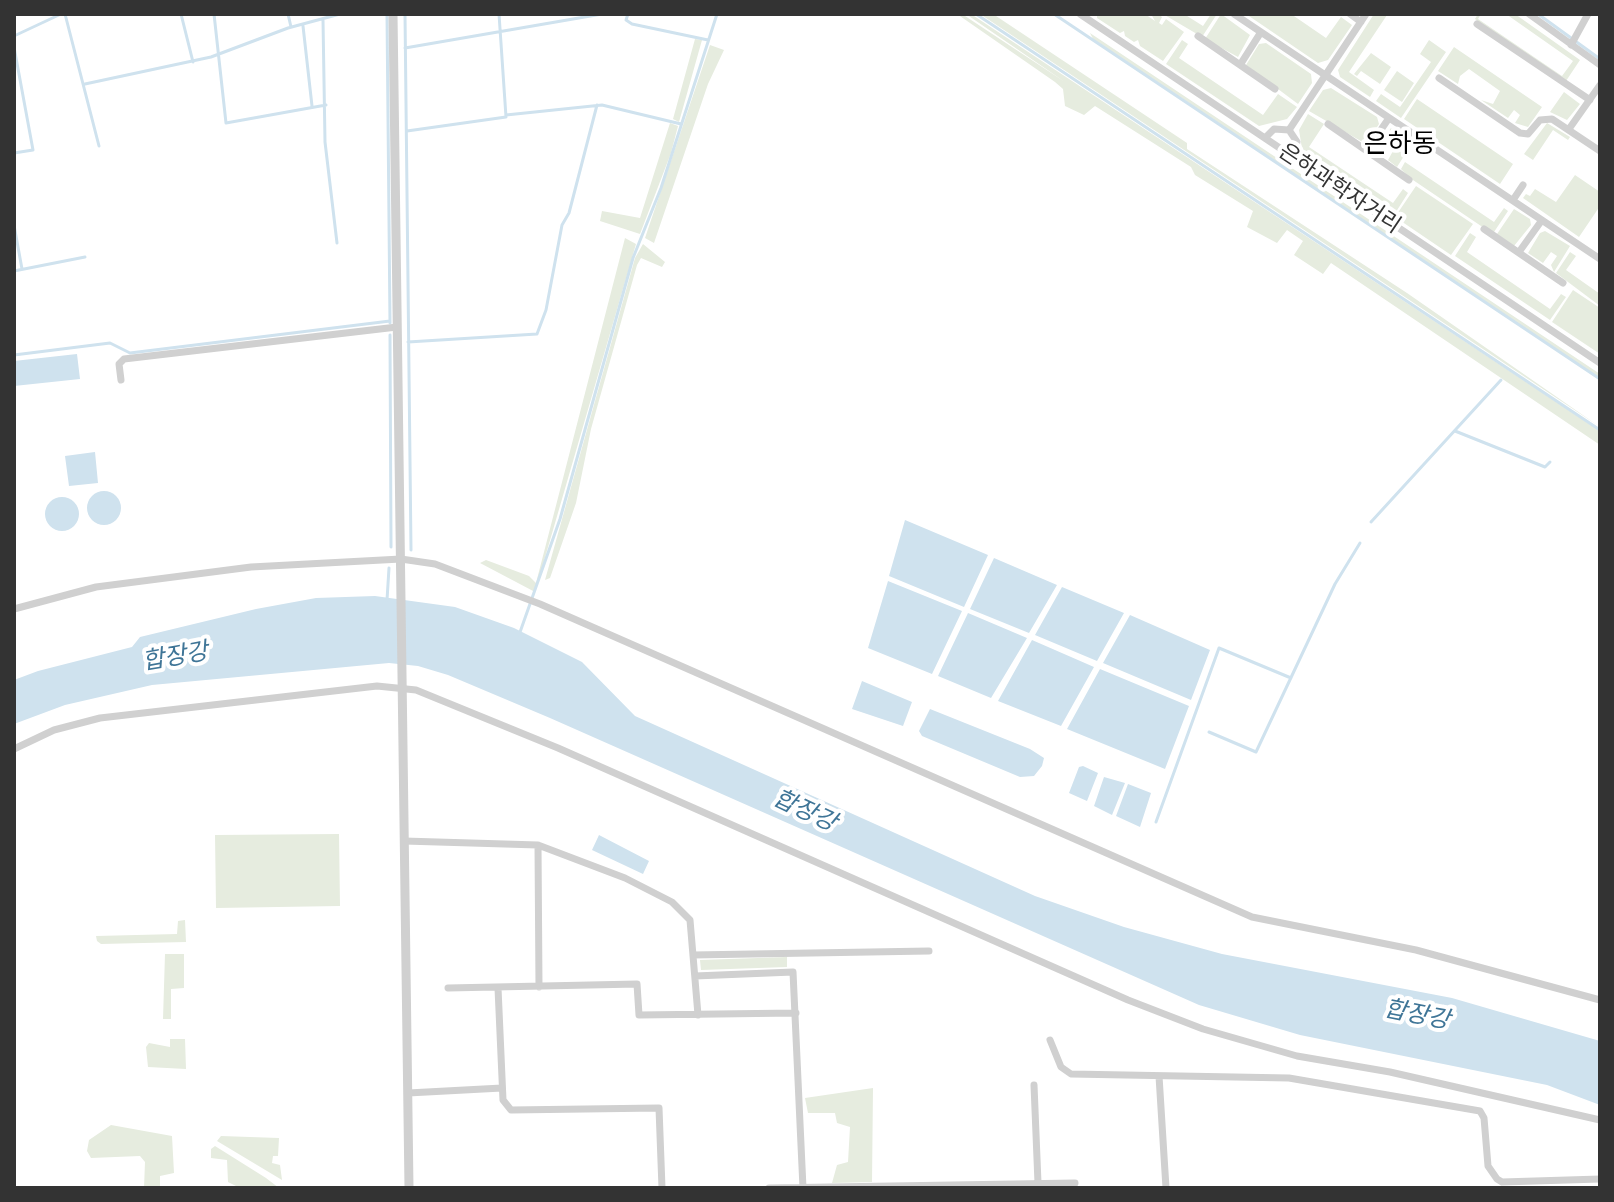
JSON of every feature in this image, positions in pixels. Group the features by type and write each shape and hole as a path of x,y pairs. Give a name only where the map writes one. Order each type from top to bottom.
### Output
{"street":[{"path":"393,14 409,1188"},
{"name":"은하과학자거리","path":"1080,14 1600,363"},
{"path":"1234,14 1600,259"},
{"path":"1289,130 1364,18 1350,14"},
{"path":"1529,14 1600,65"},
{"path":"1571,45 1588,14"},
{"path":"1477,24 1590,100"},
{"path":"1240,65 1261,32"},
{"path":"1198,36 1275,89"},
{"path":"1439,78 1524,135 1543,118 1569,129 1600,151"},
{"path":"1569,129 1600,85"},
{"path":"1367,150 1389,118"},
{"path":"1328,124 1409,180"},
{"path":"1265,138 1274,129 1289,130"},
{"path":"1289,130 1297,142 1292,156"},
{"path":"1513,200 1523,185"},
{"path":"1519,252 1542,220"},
{"path":"1484,229 1563,283"},
{"path":"121,380 119,364 124,359 397,327"},
{"path":"14,609 63,593 251,567 401,559 442,566 529,599 1252,917 1416,950 1600,1000"},
{"path":"14,749 54,730 100,718 403,683 558,748 1128,1000 1203,1029 1297,1056 1390,1072 1600,1120"},
{"path":"404,841 538,845 625,878 672,902 690,920 698,1015"},
{"path":"538,845 539,987"},
{"path":"693,955 929,951"},
{"path":"793,954 802,1187"},
{"path":"695,976 793,972"},
{"path":"448,988 637,984 639,1015 796,1013"},
{"path":"498,988 503,1100 511,1110 659,1108 662,1188"},
{"path":"1050,1040 1061,1067 1071,1074 1289,1078 1459,1106 1483,1113 1488,1166 1502,1182 1600,1179"},
{"path":"1159,1076 1166,1188"},
{"path":"1034,1085 1038,1183"},
{"path":"408,1093 502,1088"},
{"path":"769,1188 1075,1183"}],"shaded area":[{"path":"957,14 962,14 1065,82 966,14 971,14 1600,431 1600,445 1331,263 1323,274 1294,255 1303,241 1287,230 1277,243 1247,227 1253,211 1095,106 1084,115 1065,106 1063,89 1055,82"},
{"path":"980,14 993,14 1187,143 1187,149 1407,293 1600,427"},
{"path":"1097,14 1145,14 1155,21 1151,14 1158,14 1162,17 1159,23 1162,25 1166,19 1184,32 1163,61 1140,46 1138,40 1134,42 1125,36 1124,31 1120,33 1097,18"},
{"path":"1163,14 1184,14 1203,26 1211,14 1217,14 1202,37"},
{"path":"1221,14 1250,35 1238,57 1205,39"},
{"path":"1246,14 1291,14 1326,38 1341,17 1352,25 1328,60 1318,63"},
{"path":"1374,14 1387,15 1349,72 1374,90 1370,97 1340,77 1338,70"},
{"path":"1481,14 1478,19 1562,76 1573,61 1506,14 1515,14 1580,60 1566,81 1475,19"},
{"path":"1090,33 1600,374 1600,378 1093,39"},
{"path":"695,39 702,40 679,122 673,119"},
{"path":"1182,40 1188,44 1179,58 1263,115 1278,94 1297,107 1287,119 1259,126 1166,64"},
{"path":"1429,40 1446,52 1401,118 1376,101 1381,94 1400,107 1431,62 1420,54"},
{"path":"1266,43 1311,74 1312,83 1298,104 1246,65 1259,44"},
{"path":"710,45 724,50 708,84 654,243 645,238"},
{"path":"1454,47 1542,107 1528,127 1515,123 1520,115 1514,110 1508,118 1481,100 1493,104 1500,91 1469,69 1460,76 1458,84 1438,71"},
{"path":"1371,53 1391,67 1380,84 1361,71 1357,76 1354,74"},
{"path":"1397,71 1414,83 1402,102 1384,90"},
{"path":"1331,88 1377,117 1379,124 1366,144 1309,111 1323,90"},
{"path":"1564,92 1580,104 1567,120 1550,112"},
{"path":"1417,99 1513,164 1500,184 1404,119"},
{"path":"1308,114 1324,124 1309,147 1393,203 1403,189 1408,193 1394,215 1303,155 1299,130"},
{"path":"670,123 678,126 671,153 640,234 600,221 602,211 640,218"},
{"path":"1547,123 1570,137 1568,140 1553,130 1533,160 1524,154"},
{"path":"1391,128 1413,142 1397,167 1388,160 1393,151 1387,147 1381,155 1375,151"},
{"path":"1405,162 1494,222 1504,208 1508,211 1494,232 1484,228 1410,178 1401,169"},
{"path":"1575,175 1600,192 1600,206 1579,237 1523,198 1526,194 1530,196 1535,189 1556,202"},
{"path":"1416,186 1473,224 1451,255 1395,217"},
{"path":"1514,209 1530,219 1531,225 1514,246 1497,234"},
{"path":"1545,231 1570,246 1554,272 1551,265 1557,256 1551,252 1543,263 1528,253 1540,233"},
{"path":"1470,233 1476,237 1467,252 1550,309 1561,294 1566,297 1550,320 1455,256"},
{"path":"625,238 636,244 535,592 480,563 486,560 529,576 536,583"},
{"path":"643,244 665,262 662,267 641,258 637,265 591,429 576,503 550,578 545,580 635,258"},
{"path":"1570,252 1576,256 1566,270 1600,294 1600,306 1556,273"},
{"path":"1573,290 1600,308 1600,354 1552,322"},
{"path":"339,834 340,906 216,908 215,835"},
{"path":"185,920 186,942 101,944 97,941 96,936 177,934 178,921"},
{"path":"165,954 184,954 184,988 171,989 171,1019 163,1019"},
{"path":"787,957 787,967 701,970 700,960"},
{"path":"170,1039 185,1039 186,1069 148,1067 146,1047 149,1043 170,1047"},
{"path":"873,1088 872,1182 832,1183 837,1165 848,1162 850,1127 837,1123 835,1113 808,1113 805,1098"},
{"path":"111,1125 172,1136 174,1173 160,1176 160,1188 144,1188 145,1162 140,1156 91,1158 87,1151 89,1140"},
{"path":"221,1136 279,1138 278,1156 273,1156 272,1163 280,1165 282,1180 217,1141"},
{"path":"215,1146 279,1188 240,1188 228,1182 227,1160 211,1158 211,1149"}],"water":[{"path":"77,354 80,379 14,386 14,361"},
{"path":"95,452 98,483 69,486 65,456"},
{"path":"104,491 116,496 121,508 116,520 104,525 92,520 87,508 92,496"},
{"path":"62,497 74,502 79,514 74,526 62,531 50,526 45,514 50,502"},
{"path":"905,520 988,555 964,607 889,576"},
{"path":"994,558 1057,585 1029,633 970,609"},
{"path":"888,581 962,611 932,674 868,648"},
{"path":"1062,587 1124,613 1097,661 1035,635"},
{"name":"합장강","path":"375,596 455,607 514,628 582,662 635,716 1035,896 1124,927 1222,954 1452,998 1600,1041 1600,1105 1547,1085 1300,1035 1199,1005 550,718 448,675 418,666 389,663 152,685 65,705 14,724 14,680 38,671 132,647 140,637 256,609 316,598"},
{"path":"968,613 1027,638 991,698 938,676"},
{"path":"1130,615 1210,650 1191,700 1103,663"},
{"path":"1032,640 1094,667 1061,726 998,701"},
{"path":"1100,669 1189,706 1165,769 1067,729"},
{"path":"862,681 912,702 903,726 852,709"},
{"path":"930,709 1030,749 1044,758 1042,766 1034,776 1020,777 922,736 919,731"},
{"path":"1079,767 1098,773 1087,801 1069,793"},
{"path":"1104,777 1125,783 1112,815 1094,806"},
{"path":"1128,784 1151,793 1140,827 1116,816"},
{"path":"599,835 649,861 643,874 592,850"}],"waterway":[{"path":"14,36 61,14"},
{"path":"65,14 99,146"},
{"path":"181,14 193,62"},
{"path":"214,14 226,123 326,105"},
{"path":"288,14 291,27"},
{"path":"85,84 211,57 288,28 340,14"},
{"path":"387,14 390,323"},
{"path":"405,14 411,550"},
{"path":"407,131 506,117 499,14"},
{"path":"405,48 602,14"},
{"path":"628,14 626,20 632,24 708,40"},
{"path":"519,635 560,519 633,258 661,188 717,14"},
{"path":"976,14 1600,430"},
{"path":"1054,14 1600,379"},
{"path":"1538,14 1600,59"},
{"path":"323,20 325,142 337,243"},
{"path":"303,26 312,106"},
{"path":"14,47 33,150 14,153"},
{"path":"408,342 537,334 546,310 562,225 569,213 597,105"},
{"path":"506,115 602,105 681,124"},
{"path":"14,225 22,269"},
{"path":"14,271 85,257"},
{"path":"14,355 110,343 130,353 390,321"},
{"path":"390,335 391,547"},
{"path":"1371,522 1501,380"},
{"path":"1455,431 1545,467 1550,462"},
{"path":"1209,732 1256,752 1335,584 1360,543"},
{"path":"387,600 389,568"},
{"path":"1156,822 1219,648 1291,678"}],"district":[{"name":"은하동","path":"1400,143"}]}
